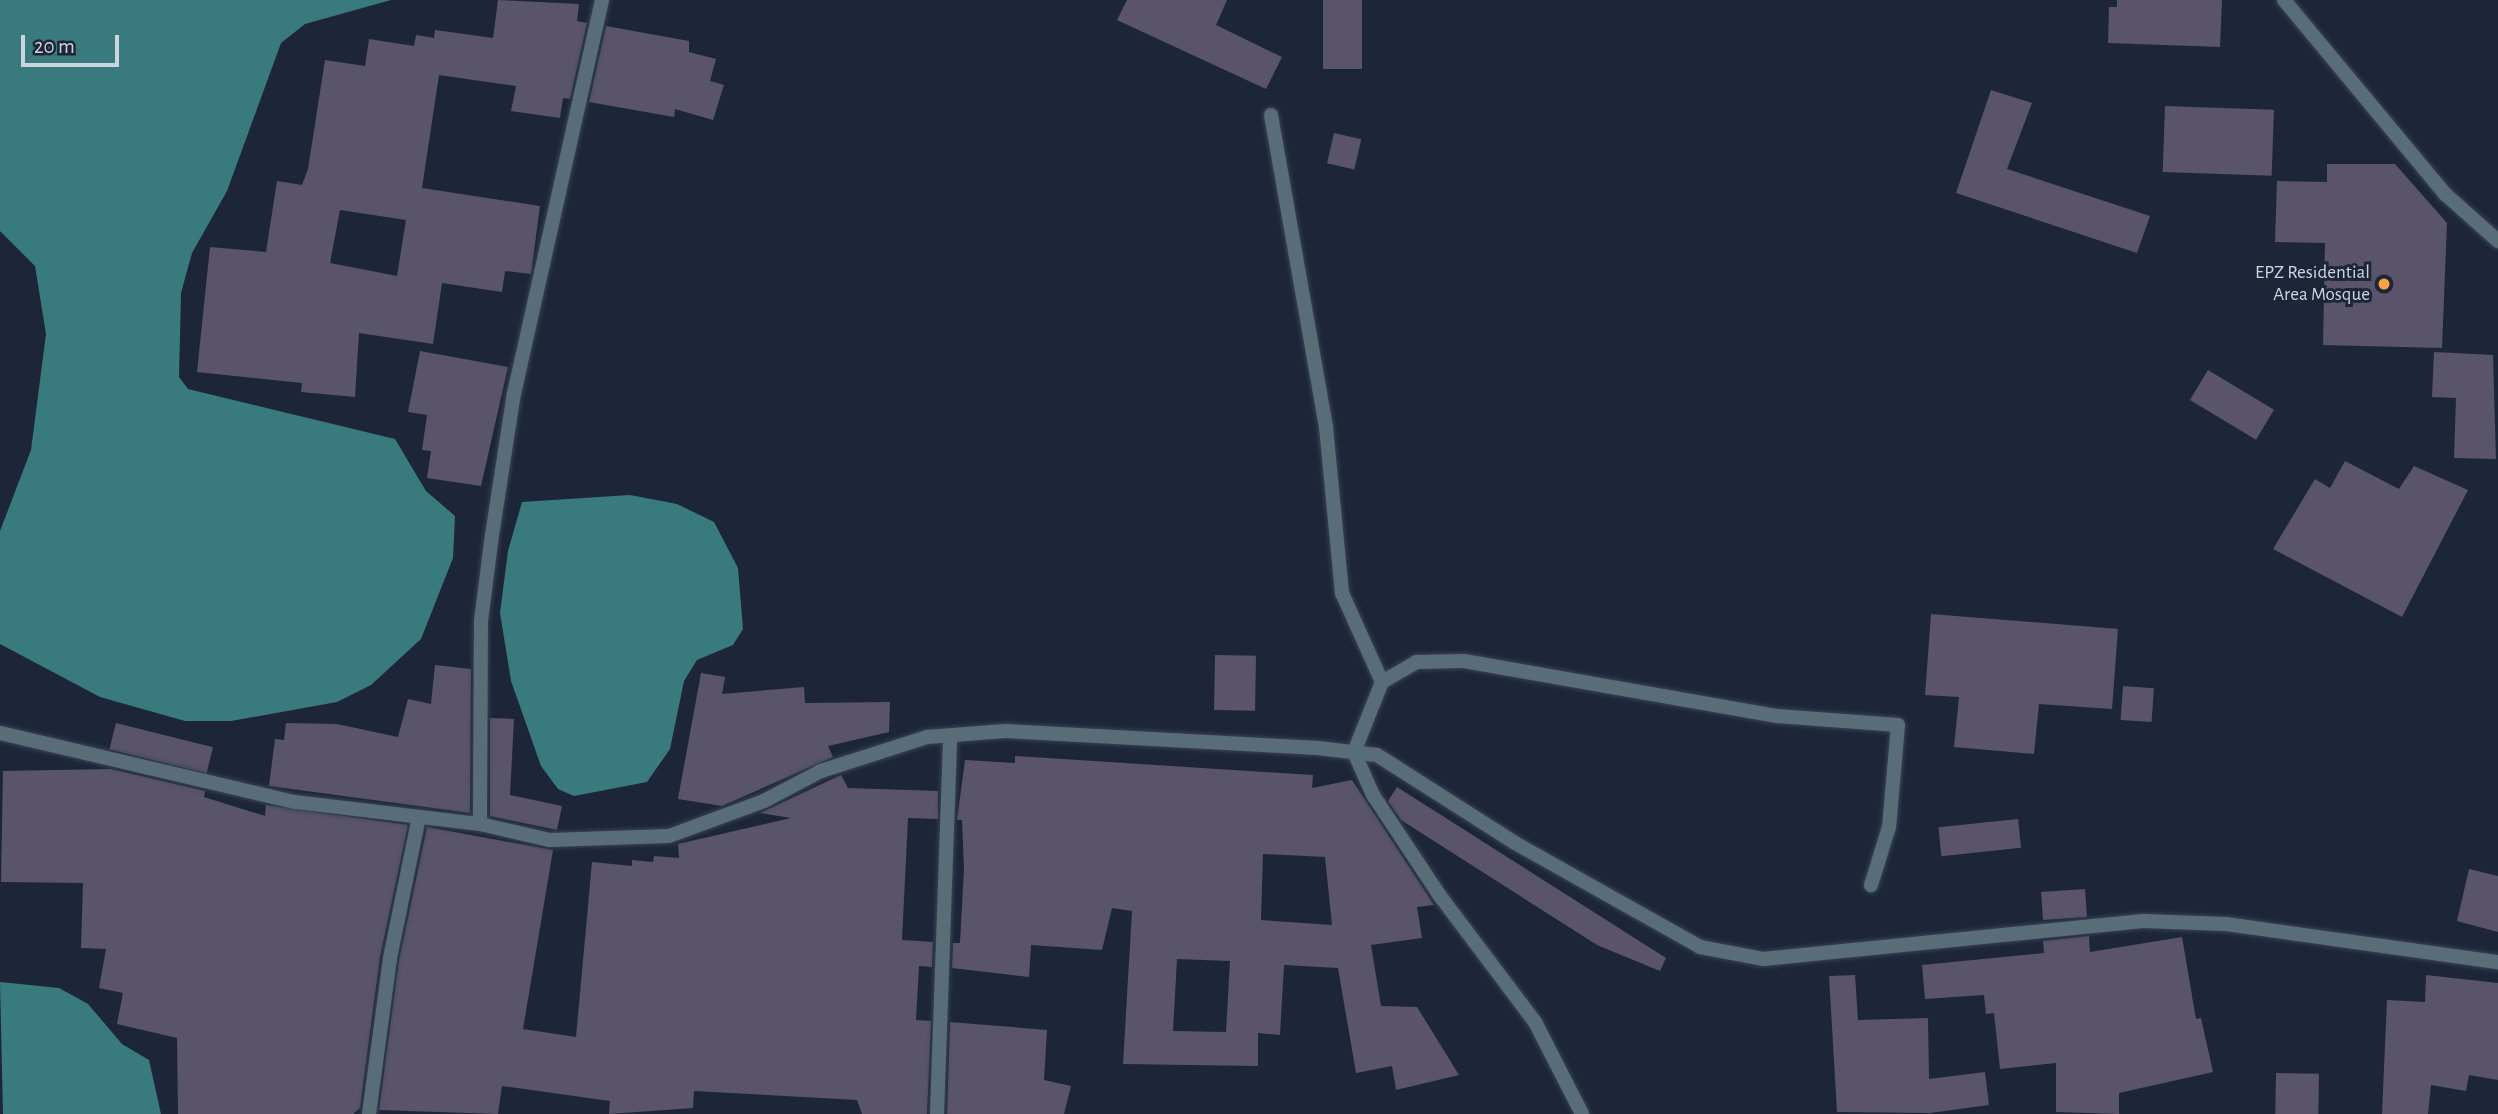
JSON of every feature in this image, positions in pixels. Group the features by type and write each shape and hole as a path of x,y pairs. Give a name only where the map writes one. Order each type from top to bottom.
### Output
{"street":[{"path":"480,824 481,621 492,535 514,393 602,0"},
{"path":"2284,0 2445,194 2498,241"},
{"path":"1271,115 1326,427 1342,593 1382,682"},
{"path":"1582,1114 1535,1023 1440,895 1373,795 1354,752 1382,682 1416,662 1464,661 1777,716 1898,725 1889,827 1871,885"},
{"path":"0,733 295,802 480,824 550,840 669,836 886,748 950,736 1005,731 1354,752 1377,755 1423,780 1515,844 1700,947 1763,959 2143,921 2226,924 2498,962"},
{"path":"937,1114 950,736"},
{"path":"369,1114 390,958 419,817"}],"shaded area":[{"path":"0,0 391,0 305,24 281,43 227,191 192,253 181,293 179,377 188,389 395,439 426,491 455,516 453,558 421,639 371,685 337,702 231,721 185,721 100,697 0,644 0,531 31,450 46,334 35,266 0,231"},
{"path":"630,495 677,504 714,522 738,568 743,629 733,645 697,660 684,681 670,749 647,782 574,796 558,789 541,766 511,681 500,613 508,551 522,502"},
{"path":"0,982 59,988 88,1004 122,1044 149,1060 161,1114 3,1114"}],"building":[{"path":"498,0 579,4 577,21 587,23 570,99 563,98 560,118 511,111 516,86 439,75 422,188 540,206 531,274 505,271 502,292 442,283 433,344 359,333 355,397 301,392 302,383 197,372 210,247 266,252 277,181 302,185 308,169 325,60 365,66 369,39 414,46 416,35 434,38 435,30 493,38","holes":["340,210 406,220 397,276 330,263"]},
{"path":"1127,0 1227,0 1216,25 1282,57 1266,89 1117,20"},
{"path":"1323,0 1362,0 1362,69 1323,69"},
{"path":"2117,0 2222,0 2220,47 2108,43 2109,7 2117,7"},
{"path":"606,26 689,41 689,52 716,59 710,81 724,85 713,120 675,109 674,117 589,102"},
{"path":"1991,90 2032,103 2007,169 2150,216 2137,253 1956,193"},
{"path":"2165,106 2274,110 2272,176 2163,172"},
{"path":"1334,133 1361,139 1354,170 1327,163"},
{"name":"EPZ Residential Area Mosque","path":"2327,164 2395,164 2447,223 2442,348 2323,345 2325,243 2275,242 2277,181 2327,182"},
{"path":"420,351 508,367 481,486 427,478 431,451 422,450 427,415 408,412"},
{"path":"2434,352 2493,355 2496,459 2454,458 2456,398 2432,397"},
{"path":"2208,370 2274,410 2256,440 2190,400"},
{"path":"2345,461 2399,489 2414,466 2468,490 2402,617 2273,549 2315,479 2330,488"},
{"path":"1931,614 2118,629 2112,709 2039,704 2034,754 1954,747 1959,697 1925,695"},
{"path":"1215,655 1256,656 1255,711 1214,710"},
{"path":"435,665 471,669 470,813 269,786 275,739 284,740 286,723 337,724 398,737 408,699 431,704"},
{"path":"701,673 725,677 722,694 804,687 805,703 890,702 889,732 828,746 833,757 722,806 678,799"},
{"path":"2123,686 2154,688 2152,722 2121,720"},
{"path":"490,718 514,719 510,795 562,806 557,830 490,816"},
{"path":"116,723 213,747 206,773 109,749"},
{"path":"1015,756 1313,775 1312,788 1352,780 1434,905 1417,907 1422,938 1371,945 1381,1006 1417,1007 1459,1075 1396,1090 1392,1066 1356,1073 1338,968 1284,965 1280,1035 1258,1033 1258,1066 1123,1064 1132,911 1112,908 1102,950 1031,945 1029,977 952,968 953,943 960,943 964,869 962,820 957,820 965,760 1015,763","holes":["1263,854 1325,857 1332,925 1261,920","1177,959 1230,961 1226,1032 1173,1031"]},
{"path":"111,769 205,791 204,797 265,816 266,805 408,825 380,957 360,1108 353,1114 178,1114 177,1038 117,1024 123,993 99,988 106,949 81,948 83,883 1,882 3,771"},
{"path":"841,775 848,788 938,791 938,819 908,818 902,940 933,942 932,967 919,966 916,1020 931,1021 927,1114 862,1114 857,1100 694,1091 693,1108 609,1114 610,1101 502,1086 498,1114 379,1110 399,960 427,827 553,850 523,1029 576,1037 592,862 632,866 632,860 653,862 654,856 679,858 678,844 791,818 760,813"},
{"path":"1397,787 1666,958 1660,971 1597,945 1401,820 1388,801"},
{"path":"2018,819 2021,848 1941,856 1938,827"},
{"path":"2469,869 2498,876 2498,932 2457,921"},
{"path":"2085,889 2087,917 2043,920 2041,892"},
{"path":"2089,936 2090,952 2182,937 2196,1019 2201,1018 2213,1072 2119,1093 2119,1114 2056,1112 2056,1063 2000,1069 1994,1013 1986,1014 1984,995 1925,999 1922,965 2044,953 2043,941"},
{"path":"1855,975 1858,1020 1928,1018 1929,1079 1985,1072 1989,1105 1930,1113 1837,1112 1829,976"},
{"path":"2426,975 2498,983 2498,1080 2469,1075 2466,1091 2431,1085 2428,1114 2382,1114 2387,1000 2425,1002"},
{"path":"950,1022 1047,1030 1044,1080 1071,1086 1064,1114 947,1114"},
{"path":"2276,1073 2319,1074 2318,1114 2275,1114"}],"place":[{"name":"EPZ Residential Area Mosque","path":"2384,284"}]}
